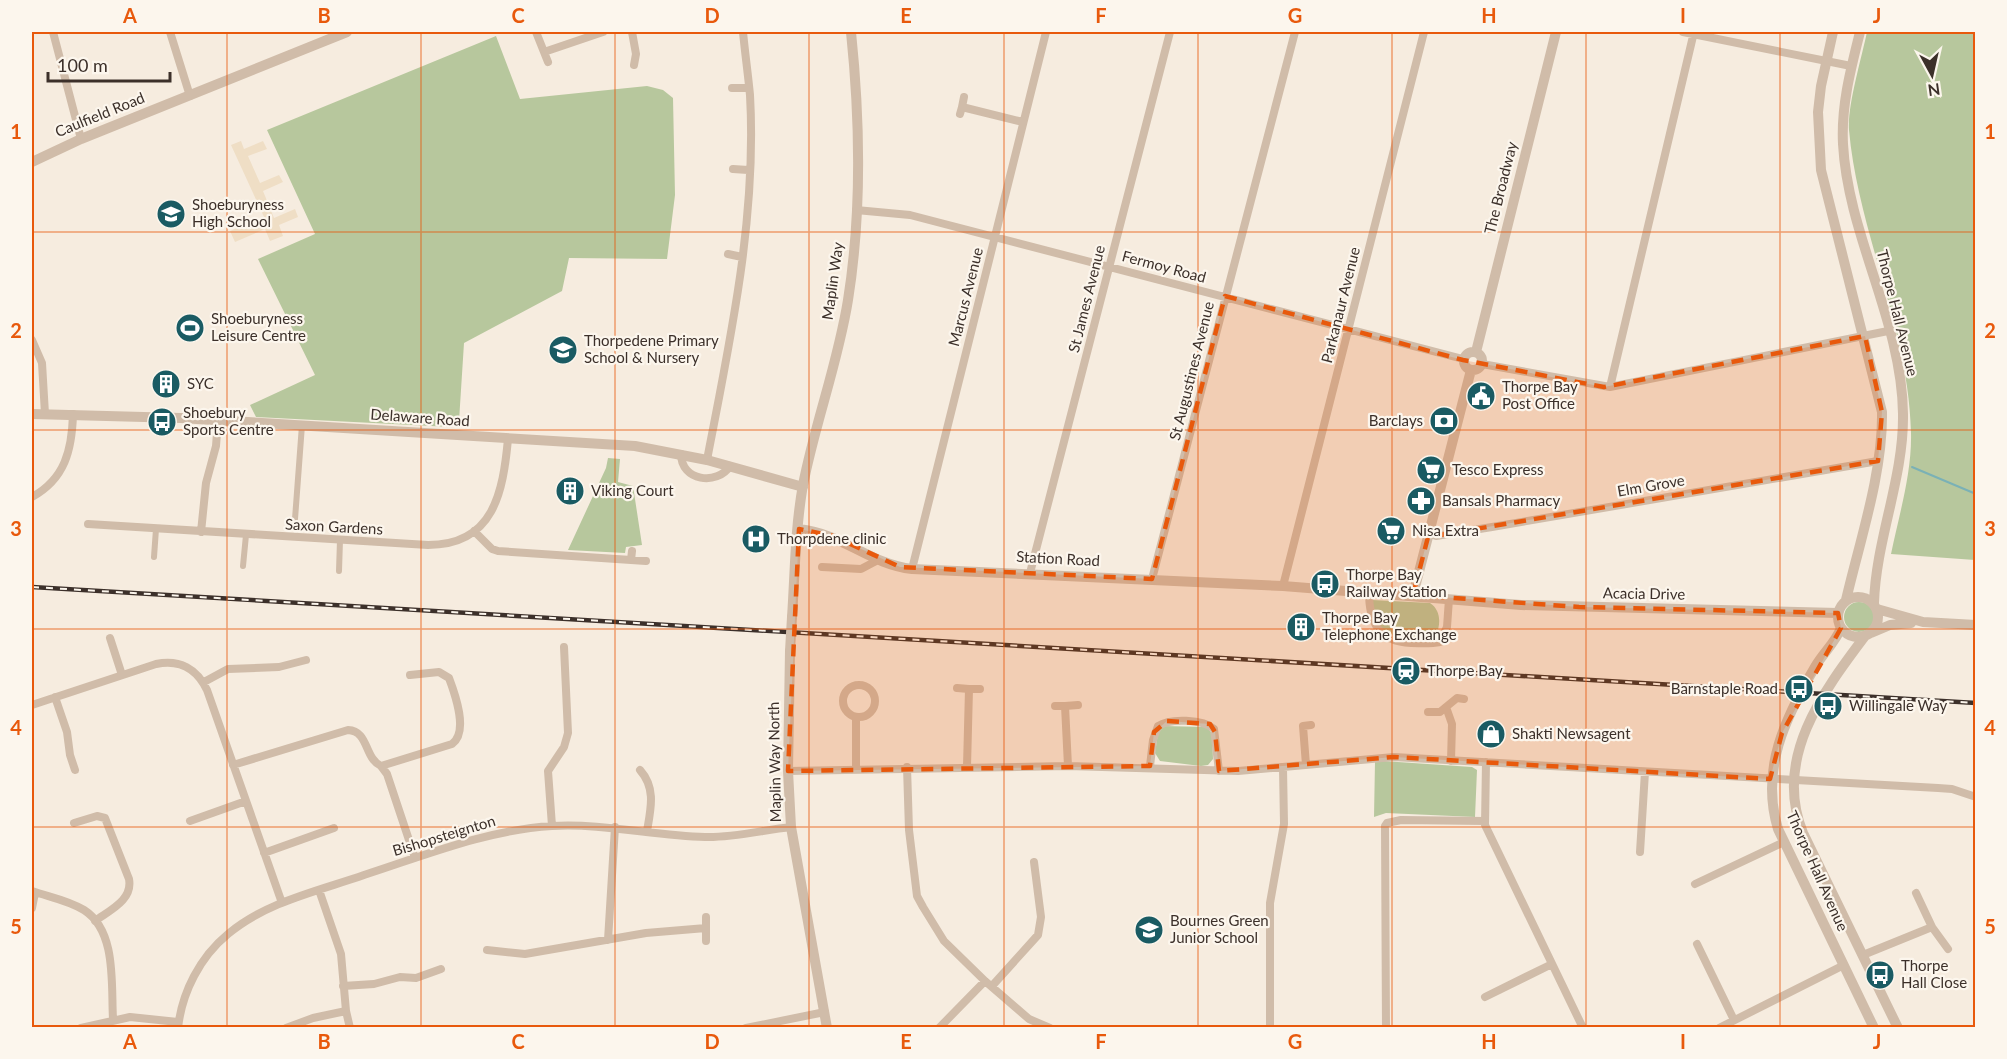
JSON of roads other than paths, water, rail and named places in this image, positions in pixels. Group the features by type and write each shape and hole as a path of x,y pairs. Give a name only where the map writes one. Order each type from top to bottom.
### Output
{"street":[{"path":"54,32 81,139"},
{"path":"170,32 190,96"},
{"name":"Caulfield Road","path":"32,162 81,139 347,32"},
{"path":"536,32 548,62"},
{"path":"544,52 603,32"},
{"path":"632,32 638,54 634,65"},
{"path":"707,460 742,257 748,170 749,88 742,32"},
{"name":"Maplin Way","path":"799,529 802,487 829,390 848,300 856,210 856,103 851,32"},
{"name":"Marcus Avenue","path":"912,569 1046,32"},
{"name":"St James Avenue","path":"1030,573 1170,32"},
{"name":"St Augustines Avenue","path":"1152,579 1295,32"},
{"name":"Parkanaur Avenue","path":"1283,586 1425,32"},
{"name":"The Broadway","path":"1476,352 1556,32"},
{"path":"1683,32 1693,32 1851,66"},
{"path":"1610,387 1693,32"},
{"path":"1833,32 1818,112 1821,170 1865,336 1882,412 1878,461 1846,600 1838,613 1842,628 1851,635 1868,634 1892,625 1923,622 1976,626"},
{"name":"Thorpe Hall Avenue","path":"1860,32 1851,66 1843,120 1847,180 1896,360 1903,414 1900,458 1880,546 1875,606"},
{"path":"732,88 749,88"},
{"path":"964,97 961,110 1023,122"},
{"path":"733,169 748,170"},
{"name":"Fermoy Road","path":"856,210 910,215 1463,359"},
{"path":"728,254 742,257"},
{"path":"1482,364 1610,387 1888,331"},
{"path":"32,340 42,363 45,414"},
{"path":"1469,352 1476,352 1480,355 1482,364 1478,369 1471,370 1464,365 1463,359 1469,352"},
{"path":"1413,595 1471,370"},
{"name":"Delaware Road","path":"32,414 218,420 636,446 707,460 802,487"},
{"path":"32,497 58,476 65,464 71,446 73,414"},
{"path":"201,532 206,483 216,446 218,420"},
{"path":"295,519 302,425"},
{"name":"Saxon Gardens","path":"87,524 246,536 438,545 461,539 474,531 489,515 501,492 508,439"},
{"path":"681,454 681,461 687,471 709,479 722,476 730,466"},
{"name":"Elm Grove","path":"1429,534 1436,536 1492,527 1878,461"},
{"path":"154,557 156,529"},
{"name":"Station Road","path":"799,529 833,536 878,560 912,569 1239,583"},
{"name":"Maplin Way North","path":"799,529 790,651 788,771 791,827 827,1028"},
{"path":"474,531 492,549 498,551 631,555 646,561"},
{"path":"243,566 246,536"},
{"path":"339,571 340,540"},
{"path":"822,567 861,569 878,560"},
{"name":"Acacia Drive","path":"1239,583 1579,607 1838,613"},
{"path":"1369,592 1369,611 1378,631 1394,641 1405,643 1440,642 1447,627 1449,599"},
{"path":"1846,600 1862,596 1875,606 1923,622"},
{"path":"1868,634 1878,620 1875,606"},
{"name":"Thorpe Hall Avenue","path":"1842,628 1816,665 1782,733 1774,754 1770,779 1775,821 1874,1028"},
{"name":"Thorpe Hall Avenue","path":"1868,634 1839,669 1814,714 1796,755 1792,781 1796,816 1803,833 1898,1028"},
{"path":"110,638 122,675"},
{"path":"552,826 548,771 564,747 568,733 564,647"},
{"path":"204,682 228,669 279,667 306,660"},
{"path":"32,705 156,663 173,662 192,669 204,682 282,903"},
{"path":"381,766 452,744 460,733 449,678 439,672 410,675"},
{"path":"957,688 980,689"},
{"path":"967,766 969,688"},
{"path":"55,697 67,732 75,770"},
{"path":"1428,712 1440,712 1457,698 1464,699"},
{"path":"1055,706 1078,705"},
{"path":"1065,706 1068,766"},
{"path":"1446,707 1452,723 1451,761"},
{"path":"856,717 856,768"},
{"path":"1150,766 1153,740 1158,726 1167,721 1195,722 1208,724 1214,729 1219,771"},
{"path":"1303,726 1306,765"},
{"path":"233,765 348,730 357,732 371,759 387,774 415,858"},
{"path":"788,771 967,766 1150,766 1219,771 1283,768 1386,757 1952,789 1976,797"},
{"path":"1486,762 1486,830 1583,1028"},
{"path":"907,767 909,830 917,896 944,941 1029,1019 1050,1028"},
{"path":"1270,1028 1270,903 1282,838 1283,768"},
{"path":"640,770 647,778 651,793 647,831"},
{"path":"1640,852 1644,772"},
{"path":"190,821 246,801"},
{"path":"74,823 97,816 105,818 129,879 130,889 126,897 95,921"},
{"path":"1386,1028 1385,826 1393,821 1485,820"},
{"name":"Bishopsteignton","path":"178,1025 190,983 215,946 251,917 282,903 415,858 496,833 552,826 615,827 706,837 791,827"},
{"path":"608,940 615,827"},
{"path":"264,854 334,828"},
{"path":"1695,884 1784,842"},
{"path":"939,1028 1038,934 1041,917 1034,862"},
{"path":"319,890 341,954 346,1011 350,1028"},
{"path":"32,908 33,892 74,905 95,921 108,951 113,1019"},
{"path":"1916,893 1932,927 1948,949"},
{"path":"706,917 706,941"},
{"path":"1863,955 1932,927"},
{"path":"487,950 525,954 670,930 706,928"},
{"path":"1697,944 1734,1020"},
{"path":"1485,997 1552,964"},
{"path":"1719,1028 1844,965"},
{"path":"343,986 374,984 400,977 416,978 441,969"},
{"path":"286,1028 313,1018 346,1011"},
{"path":"746,1028 825,1012"},
{"path":"85,1027 113,1019 141,1017 178,1025"}],"waterway":[{"path":"1912,467 1976,494"}],"railway":[{"path":"32,587 1976,703"}],"place":[{"name":"Shoeburyness High School","path":"171,214"},
{"name":"Shoeburyness Leisure Centre","path":"190,328"},
{"name":"Thorpedene Primary School & Nursery","path":"563,350"},
{"name":"SYC","path":"166,384"},
{"name":"Thorpe Bay Post Office","path":"1481,396"},
{"name":"Barclays","path":"1444,421"},
{"name":"Shoebury Sports Centre","path":"162,422"},
{"name":"Tesco Express","path":"1431,470"},
{"name":"Viking Court","path":"570,491"},
{"name":"Bansals Pharmacy","path":"1421,501"},
{"name":"Nisa Extra","path":"1391,531"},
{"name":"Thorpdene clinic","path":"756,539"},
{"name":"Thorpe Bay Railway Station","path":"1325,584"},
{"name":"Thorpe Bay Telephone Exchange","path":"1301,627"},
{"name":"Thorpe Bay","path":"1406,671"},
{"name":"Barnstaple Road","path":"1799,689"},
{"name":"Willingale Way","path":"1828,706"},
{"name":"Shakti Newsagent","path":"1491,734"},
{"name":"Bournes Green Junior School","path":"1149,930"},
{"name":"Thorpe Hall Close","path":"1880,975"}]}
